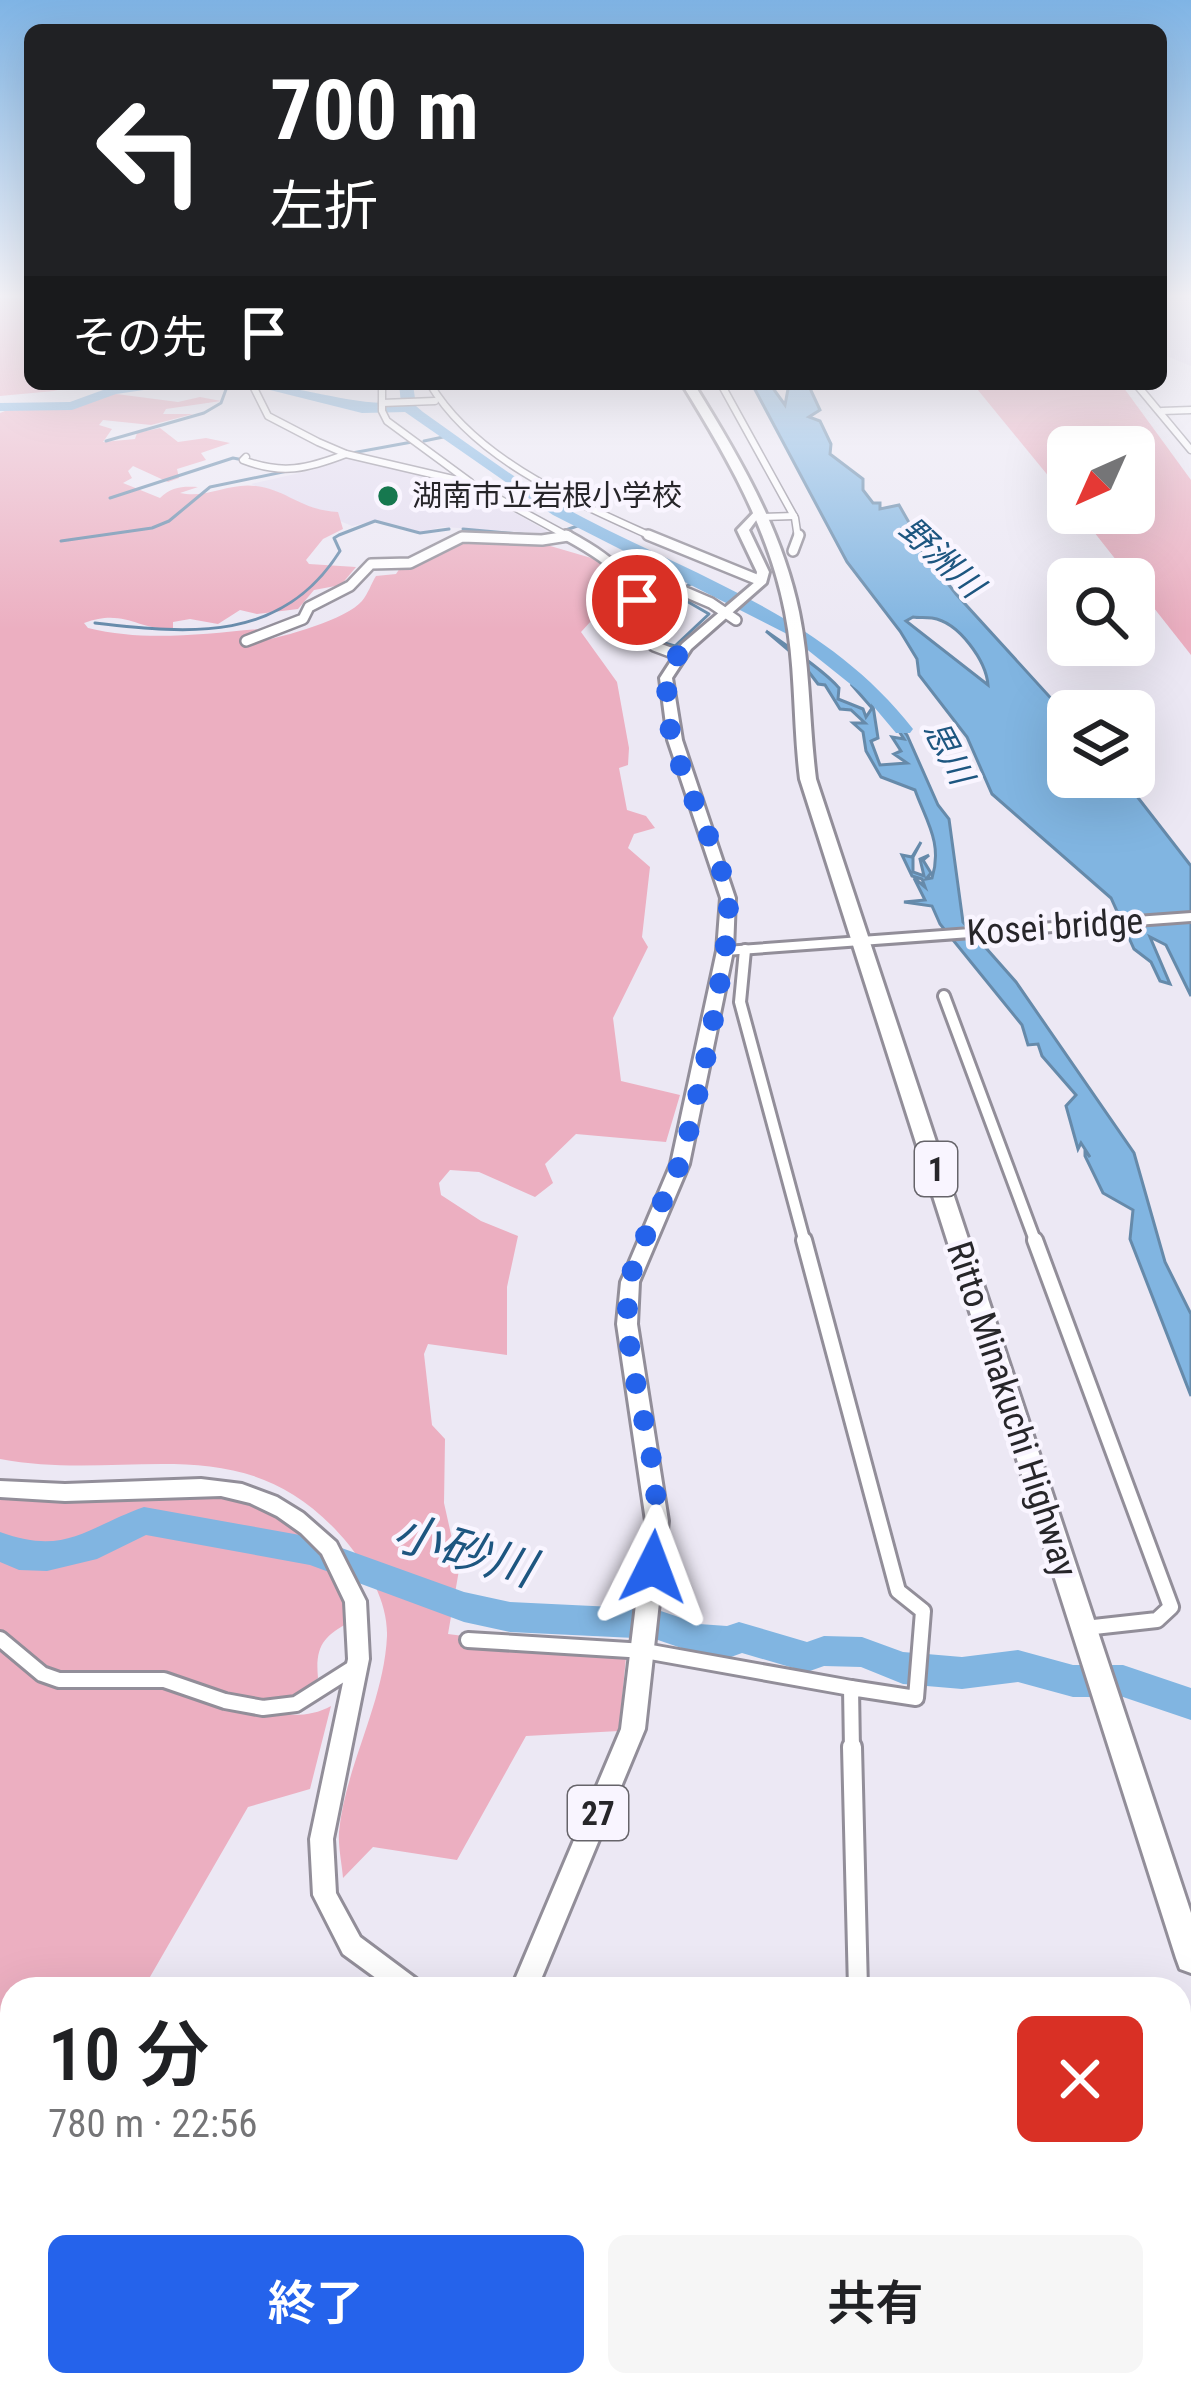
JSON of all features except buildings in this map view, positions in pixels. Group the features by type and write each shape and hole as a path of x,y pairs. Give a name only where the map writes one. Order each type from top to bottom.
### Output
{"highway":[{"name":"Ritto Minakuchi Highway","path":"700,407 759,514 787,598 808,779 1191,1958"}],"main road":[{"path":"678,655 730,615 760,582 760,566 743,530 759,514"},
{"name":"27","path":"529,1977 634,1729 657,1520 627,1324 630,1282 680,1164 724,952 728,898 689,789 667,702 666,679 678,655"}],"street":[{"path":"264,407 268,416 346,454 470,483"},
{"path":"383,407 388,424 435,450 470,483 614,561 730,615"},
{"path":"440,407 460,426 588,507 760,582"},
{"path":"734,407 794,516 799,534 793,551"},
{"path":"1158,407 1191,450"},
{"path":"1162,411 1191,410"},
{"path":"245,458 279,473 310,468 346,454"},
{"path":"759,514 794,516"},
{"path":"246,641 303,619 309,607 350,586 371,564 411,562 441,542 461,537 507,535 552,541 568,536"},
{"path":"614,561 637,600 654,646 678,655"},
{"name":"Kosei bridge","path":"724,952 1191,917"},
{"path":"468,1640 647,1632 851,1688 916,1698 923,1611 898,1591 740,990 745,950"},
{"path":"717,984 740,990"},
{"path":"944,996 1171,1606 1164,1617 1148,1622 1084,1628"},
{"path":"0,1489 226,1488 294,1516 319,1535 354,1588 361,1623 320,1835 319,1867 324,1897 346,1943 386,1977"},
{"path":"0,1639 42,1674 58,1680 164,1680 225,1701 263,1708 296,1704 356,1666"},
{"path":"851,1688 858,1977"}],"shaded area":[{"path":"181,407 163,414 193,414 151,425 103,420 99,425 112,429 103,442 135,439 137,433 160,428 178,442 206,438 230,443 201,453 206,460 177,469 179,478 168,482 133,466 128,471 132,478 123,483 160,498 182,487 198,487 180,493 190,494 256,486 338,512 343,529 323,539 306,560 356,567 341,585 314,590 298,609 257,614 240,610 218,624 190,619 173,622 173,629 110,618 84,623 88,628 152,636 258,629 244,637 244,644 271,639 340,616 362,601 376,576 396,574 402,565 462,536 523,538 605,562 607,570 592,620 581,632 617,682 629,748 628,765 619,768 627,810 646,816 655,828 634,834 628,848 650,867 642,937 648,947 613,1018 621,1081 680,1095 666,1142 576,1134 545,1164 553,1183 535,1197 479,1172 450,1170 439,1183 441,1195 481,1221 518,1236 507,1287 507,1355 428,1344 424,1354 432,1425 445,1439 444,1503 459,1570 448,1634 626,1657 619,1731 526,1736 457,1860 373,1847 343,1878 339,1838 343,1808 379,1686 386,1624 381,1599 364,1565 310,1506 270,1482 229,1469 186,1464 49,1465 0,1459 0,413"},
{"path":"992,407 1138,407 1152,426 1047,426 1047,474"},
{"path":"1155,431 1191,480 1191,655 1155,609 1155,558 1114,558 1096,534 1155,534"},
{"name":"湖南市立岩根小学校","path":"346,457 464,484 552,534 442,527 421,532 376,521 352,526 251,484"},
{"path":"192,1493 253,1506 295,1528 312,1544 350,1622 323,1644 318,1678 295,1696 238,1705 297,1715 331,1706 310,1789 248,1807 150,1977 0,1977 0,1497"}],"water":[{"path":"764,407 819,407 809,417 820,421 831,444 830,454 863,479 863,490 873,503 880,503 880,509 899,505 911,526 910,535 956,594 1047,694 1047,798 1138,798 1191,866 1191,996 1166,945 1150,937 1170,984 1160,981 1151,962 1134,949 1111,898 992,794 967,737 919,675 917,659 847,562","holes":["913,617 942,621 977,654 988,685 906,621"]},
{"path":"766,631 825,674 839,688 838,699 863,709 866,717 872,708 851,684 871,693 878,738 871,741 880,765 907,763 894,754 901,751 892,737 904,739 880,701 907,735 949,819 963,922 1016,982 1134,1153 1165,1262 1191,1314 1191,1396 1130,1239 1133,1210 1103,1193 1081,1143 1078,1149 1066,1106 1076,1095 1042,1056 1038,1044 1028,1045 1022,1025 940,924 932,906 904,902 925,900 914,878 925,887 922,879 912,876 902,855 912,857 921,842 913,857 913,872 924,876 920,859 929,855 923,860 931,873 926,879 932,878 935,865 932,832 915,790 881,777 866,751 863,732 853,723 865,723 851,710 840,709 825,685 818,684 799,659"}],"waterway":[{"path":"0,407 10,407"},
{"path":"106,441 214,407"},
{"path":"353,407 409,407"},
{"name":"思川","path":"409,407 538,499 796,631 871,691 903,729"},
{"path":"424,441 448,436"},
{"path":"352,453 412,442"},
{"path":"110,498 233,458 270,465"},
{"path":"61,541 152,528 169,521 210,487 331,462"},
{"path":"95,623 166,629 232,626 291,603 317,581 340,551 334,538 339,535 375,521 420,533 449,529"},
{"path":"563,531 583,524"},
{"path":"463,529 541,536"},
{"path":"688,585 705,579"},
{"path":"653,622 661,642 675,646 709,614 671,592"},
{"name":"小砂川","path":"0,1546 19,1556 47,1557 86,1549 144,1521 311,1551 464,1607 510,1617 655,1624 699,1639 731,1642 739,1637 807,1657 824,1651 862,1652 903,1668 962,1673 1018,1666 1073,1681 1123,1681 1191,1704"}],"place":[{"name":"湖南市立岩根小学校","path":"388,496"}],"route":[{"path":"637,600 654,646 678,655 666,679 667,702 689,789 728,898 724,952 680,1164 630,1282 627,1324 654,1476 653,1567"}],"water label":[{"name":"野洲川","path":"942,557"}]}
